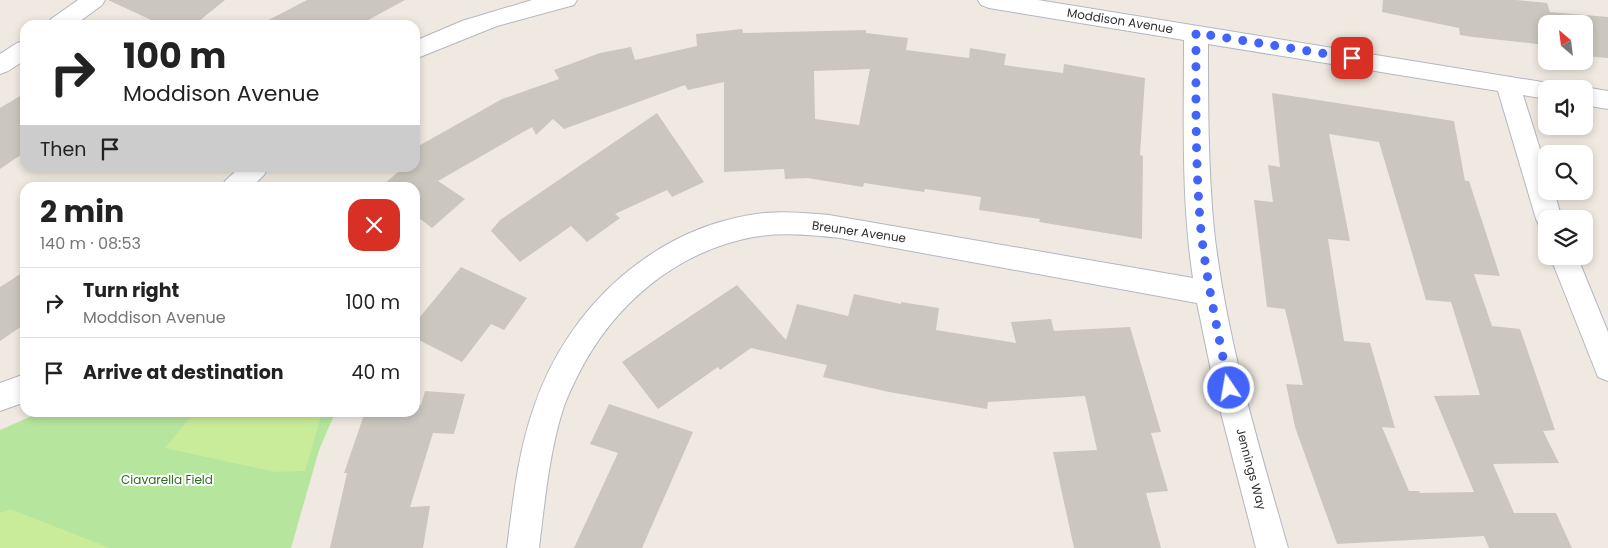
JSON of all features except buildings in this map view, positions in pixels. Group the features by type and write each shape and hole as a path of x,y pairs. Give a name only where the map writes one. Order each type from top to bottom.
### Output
{"street":[{"path":"66,20 94,0"},
{"path":"420,49 483,22 534,6 566,0"},
{"name":"Moddison Avenue","path":"990,0 1538,89"},
{"name":"Jennings Way","path":"1196,33 1196,148 1201,231 1210,293 1233,407 1272,548"},
{"path":"0,65 20,52"},
{"path":"1508,84 1546,210"},
{"path":"1593,98 1608,100"},
{"path":"241,182 252,172"},
{"name":"Breuner Avenue","path":"523,548 533,470 547,413 557,386 583,338 614,298 649,269 687,246 708,238 751,226 773,224 796,223 840,227 1210,293"},
{"path":"1567,265 1608,368"},
{"path":"0,397 20,390"}],"green space":[{"name":"Ciavarella Field","path":"30,417 333,417 319,450 291,548 0,548 0,430"},
{"path":"191,417 321,417 305,471 276,472 165,448"},
{"path":"10,509 110,548 0,548 0,513"}],"route":[{"path":"1229,388 1210,293 1201,231 1196,148 1196,33 1352,58"}]}
